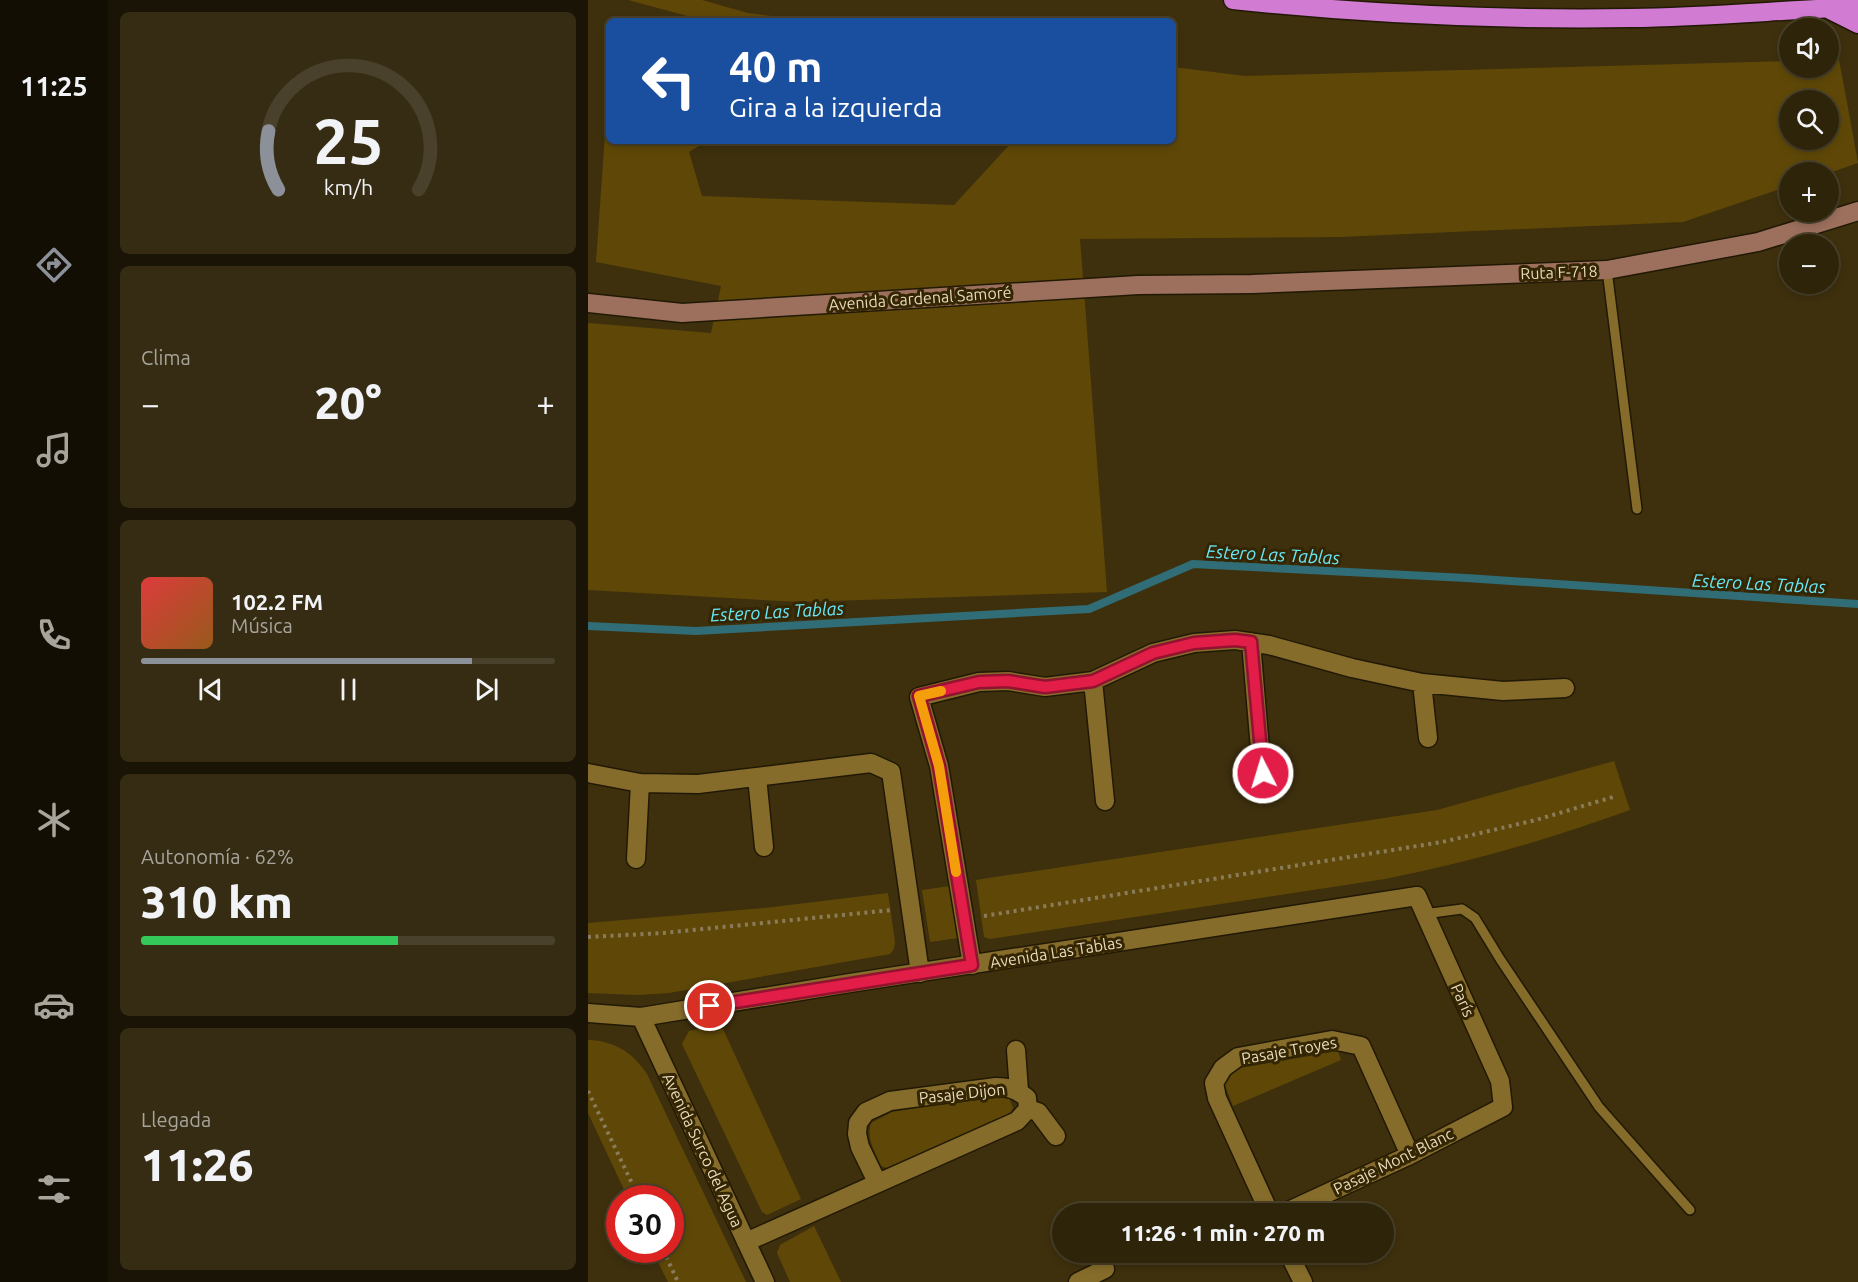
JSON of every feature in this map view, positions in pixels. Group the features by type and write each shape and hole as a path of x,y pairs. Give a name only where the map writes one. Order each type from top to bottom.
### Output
{"highway":[{"path":"1233,0 1382,12 1520,17 1643,18 1858,7"},
{"path":"1825,8 1858,24"}],"main road":[{"name":"Ruta F-718","path":"1252,284 1607,270 1758,242 1858,211"},
{"name":"Avenida Cardenal Samoré","path":"588,303 682,313 1138,285 1252,284"}],"street":[{"path":"972,965 939,766 919,696 979,682 1008,681 1045,687 1093,681 1153,653 1194,643 1235,640 1269,645 1352,668 1422,683 1503,691 1565,688"},
{"path":"1251,642 1263,773"},
{"path":"1093,681 1105,801"},
{"path":"1422,683 1428,738"},
{"path":"588,773 640,783 698,784 871,763 891,772 920,973"},
{"path":"757,777 764,848"},
{"path":"636,859 640,783"},
{"name":"Avenida Las Tablas","path":"588,1013 640,1017 1417,896"},
{"name":"París","path":"1417,896 1500,1081 1503,1107"},
{"name":"Avenida Surco del Agua","path":"640,1017 765,1282"},
{"name":"Pasaje Troyes","path":"1265,1203 1217,1098 1214,1083 1223,1068 1238,1057 1332,1040 1361,1046 1410,1155"},
{"path":"1016,1050 1019,1091"},
{"name":"Pasaje Dijon","path":"746,1242 1017,1121 1028,1108 1027,1098 1010,1087 984,1088 890,1101 866,1112 858,1123 857,1134 860,1147 877,1182"},
{"name":"Pasaje Mont Blanc","path":"1306,1203 1410,1155 1503,1107"},
{"path":"1028,1108 1038,1112 1056,1136"},
{"path":"1294,1263 1303,1282"},
{"path":"1078,1282 1105,1269"}],"lane":[{"path":"1607,270 1637,509"},
{"path":"1424,914 1462,909 1475,918 1599,1107 1690,1210"}],"path":[{"path":"978,917 1442,842 1536,820 1613,797"},
{"path":"588,938 664,933 893,909"},
{"path":"588,1091 633,1185"},
{"path":"669,1263 678,1282"}],"shaded area":[{"path":"628,0 702,0 748,13 786,18 695,18"},
{"path":"1839,59 1858,163 1839,170 1839,162 1779,162 1779,189 1683,222 1339,237 1080,239 1107,592 799,602 588,590 588,323 711,333 721,286 596,262 606,120 606,144 702,144 689,152 702,196 954,205 1010,144 1176,144 1176,67 1245,76 1779,61 1779,78 1839,78"},
{"path":"1614,761 1630,810 1509,849 1447,866 1385,879 990,939 984,937 976,880 1437,810"},
{"path":"950,886 958,938 930,942 922,890"},
{"path":"888,893 895,942 890,954 669,993 638,995 588,993 588,923 765,908"},
{"path":"717,1025 723,1029 801,1199 767,1215 762,1212 682,1044 689,1031"},
{"path":"588,1040 615,1045 629,1054 647,1074 746,1282 668,1282 658,1263 684,1263 684,1185 622,1185 588,1113"},
{"path":"1338,1051 1341,1060 1233,1106 1225,1085 1235,1069"},
{"path":"1002,1094 1009,1097 1013,1108 1010,1114 887,1168 881,1166 870,1140 871,1123 892,1112"},
{"path":"814,1226 841,1282 790,1282 777,1253 780,1245"}],"waterway":[{"name":"Estero Las Tablas","path":"588,626 696,631 1089,609 1193,564 1466,578 1858,604"}],"slow traffic":[{"path":"941,691 919,696 939,766 956,872"}],"route":[{"path":"710,1006 972,965 939,766 919,696 979,682 1008,681 1045,687 1093,681 1153,653 1194,643 1235,640 1251,642 1263,773"}]}
